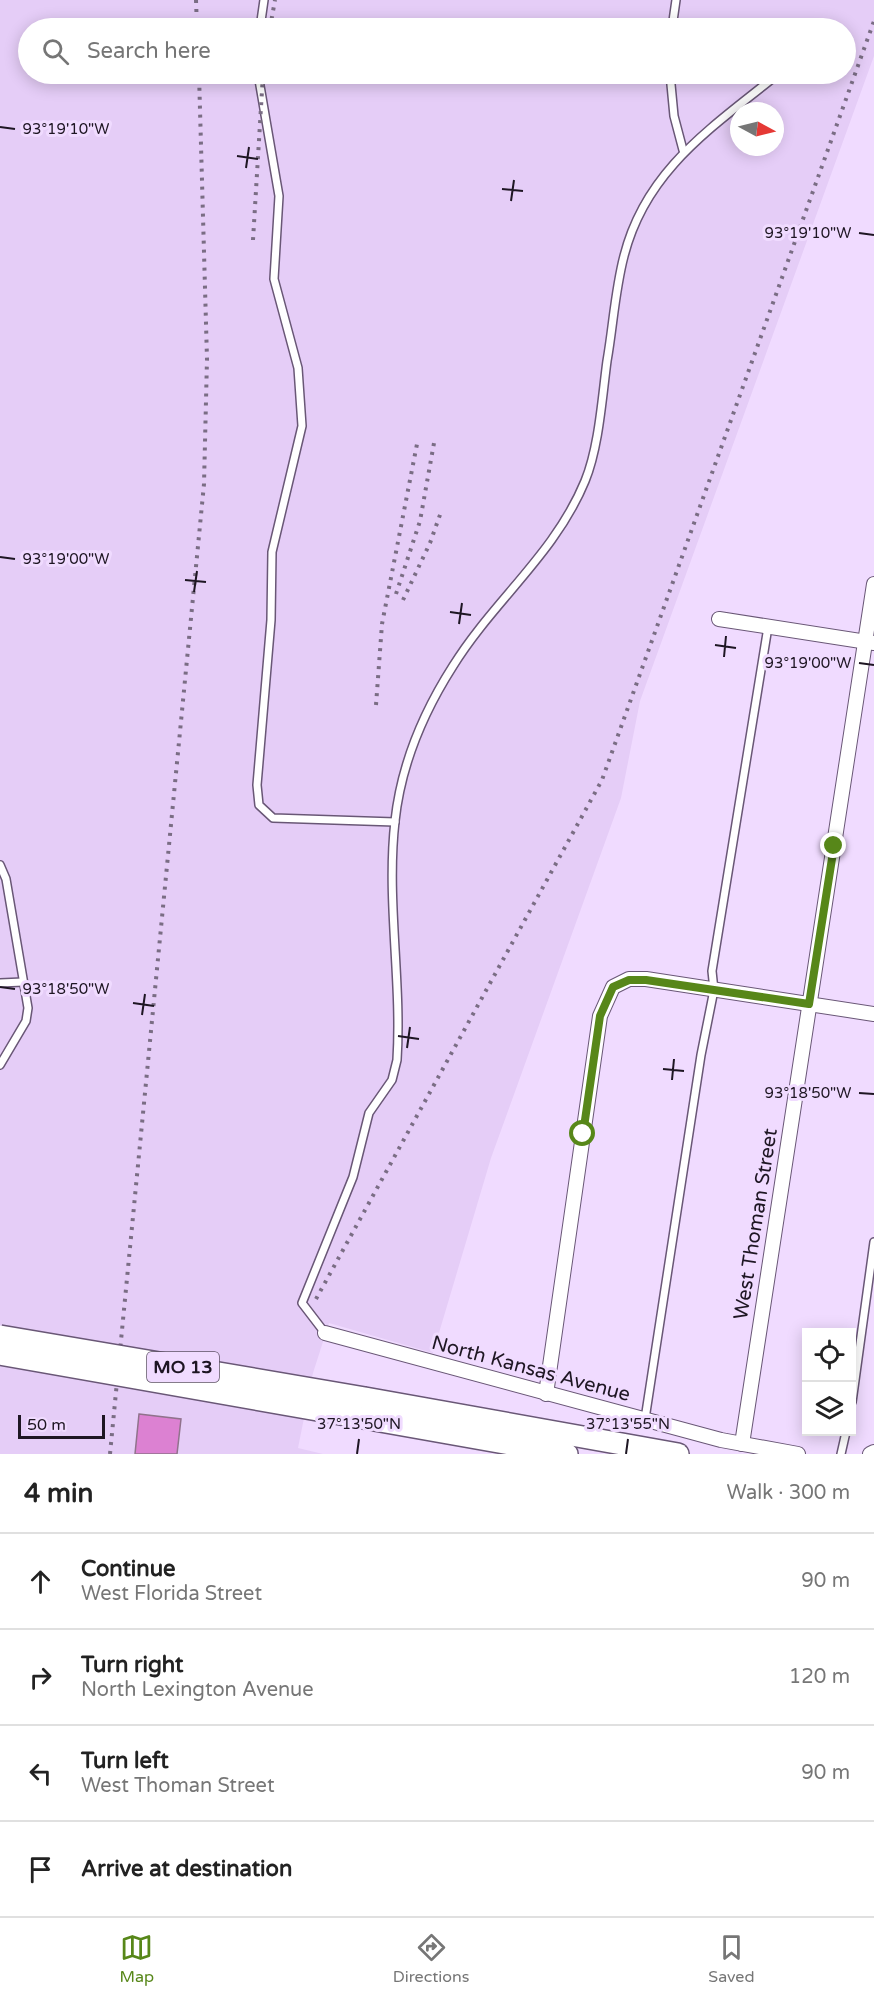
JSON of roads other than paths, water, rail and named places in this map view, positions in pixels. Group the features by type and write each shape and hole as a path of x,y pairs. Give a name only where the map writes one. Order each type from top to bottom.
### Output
{"main road":[{"name":"MO 13","path":"0,1336 364,1408 567,1454"},
{"name":"MO 13","path":"0,1354 678,1454"}],"street":[{"name":"West Thoman Street","path":"742,1444 809,1004 869,642 874,584"},
{"path":"719,619 869,642"},
{"path":"546,1394 600,1016 613,987 629,980 646,980 874,1014"},
{"name":"North Kansas Avenue","path":"325,1333 546,1394 742,1444 798,1454"}],"lane":[{"path":"261,18 264,0"},
{"path":"673,18 676,0"},
{"path":"260,84 279,196 274,279 298,368 302,426 272,552 271,620 257,785 259,805 273,818 395,822"},
{"path":"671,84 674,116 683,150"},
{"path":"325,1333 302,1303 353,1177 369,1113 392,1080 397,1060 395,822 402,782 414,742 428,709 472,636 551,545 569,515 586,478 597,429 624,255 659,179 683,150 766,84"},
{"path":"645,1419 700,1055 714,990 712,970 768,627"},
{"path":"0,865 6,879 28,1008 26,1022 0,1065"},
{"path":"0,983 23,982"},
{"path":"855,1382 874,1242"},
{"path":"841,1454 845,1436"}],"railway":[{"path":"196,0 197,18"},
{"path":"272,18 275,0"},
{"path":"856,71 874,21"},
{"path":"110,1454 204,484 207,359 199,84"},
{"path":"253,240 262,84"},
{"path":"316,1299 602,780 851,84"},
{"path":"396,594 420,521 434,443"},
{"path":"376,705 382,624 417,444"},
{"path":"403,600 430,543 441,512"}]}
